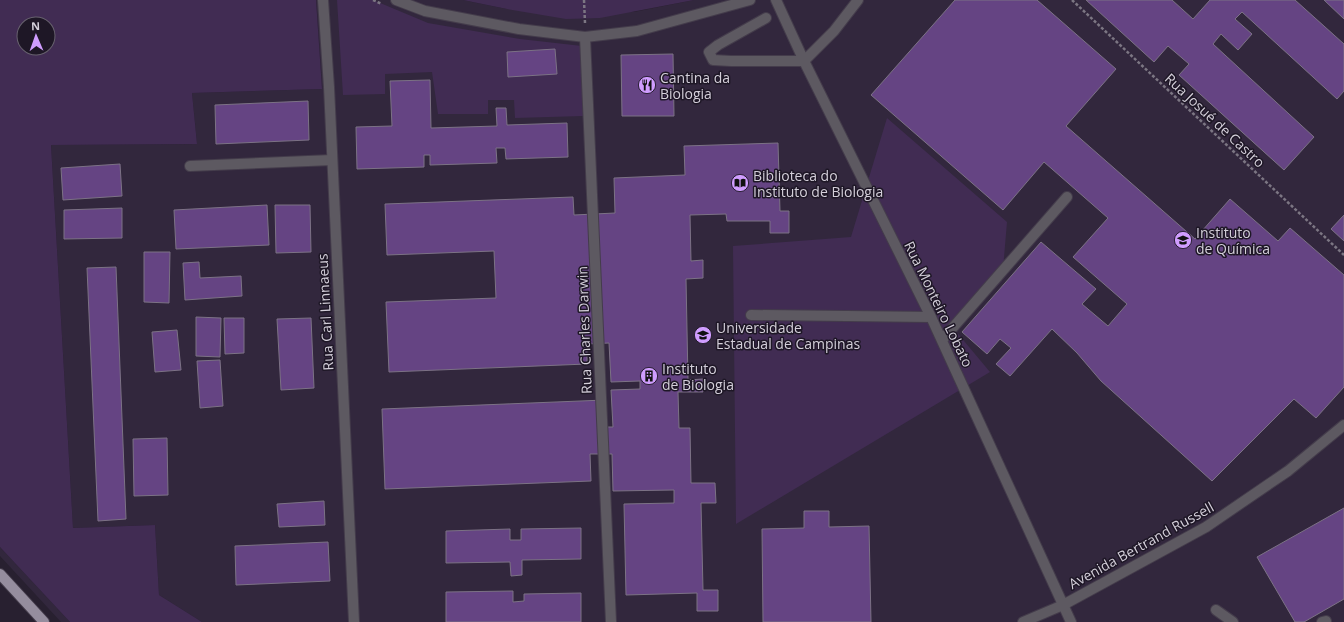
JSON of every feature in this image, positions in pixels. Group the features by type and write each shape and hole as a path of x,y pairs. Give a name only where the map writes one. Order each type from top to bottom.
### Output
{"main road":[{"path":"0,574 44,622"}],"street":[{"name":"Rua Carl Linnaeus","path":"323,0 354,622"},
{"path":"396,0 425,11 519,29 585,37 637,31 750,0"},
{"name":"Rua Monteiro Lobato","path":"776,0 804,61 931,316 1071,622"},
{"path":"766,18 718,45 709,52 713,60 804,61 834,31 858,0"},
{"name":"Rua Charles Darwin","path":"585,37 611,622"},
{"path":"190,166 332,160"},
{"path":"942,340 1067,197"},
{"path":"751,315 931,316"},
{"name":"Avenida Bertrand Russell","path":"1024,622 1063,604 1206,527 1288,471 1344,425"},
{"path":"1216,610 1233,622"}],"path":[{"path":"584,0 585,37"},
{"name":"Rua Josué de Castro","path":"1072,0 1344,255"}],"shaded area":[{"path":"0,0 316,0 322,89 192,93 197,144 51,145 73,528 155,525 159,595 202,622 70,622 0,547"},
{"name":"Universidade Estadual de Campinas","path":"316,0 463,0 507,9 634,12 694,0 1344,0 1344,622 202,622 159,595 155,525 73,528 51,145 197,144 192,93 322,89"},
{"path":"337,0 373,0 428,23 520,39 582,46 583,116 515,118 514,100 488,100 488,114 438,114 432,72 385,74 385,94 343,95"},
{"path":"463,0 694,0 600,18 566,19"},
{"path":"887,118 1007,222 1002,281 954,329 990,372 736,524 733,246 851,237"},
{"path":"0,547 70,622 61,622 0,556"}],"building":[{"name":"Instituto de Química","path":"955,0 1037,0 1116,69 1066,126 1195,239 1230,199 1278,241 1290,228 1344,275 1344,387 1316,418 1294,399 1212,481 1101,381 1077,353 1052,329 1010,376 996,364 1011,348 1000,339 987,354 962,332 1041,242 1096,289 1082,304 1108,326 1127,304 1073,257 1108,218 1044,162 1003,210 871,95"},
{"path":"1086,0 1172,0 1193,19 1210,0 1295,0 1344,44 1344,91 1337,99 1242,12 1235,19 1252,34 1238,50 1221,34 1213,44 1314,137 1284,170 1179,75 1189,64 1168,46 1154,62"},
{"path":"1324,0 1344,0 1344,19"},
{"path":"555,49 557,74 508,77 507,52"},
{"name":"Cantina da Biologia","path":"673,54 674,116 622,116 621,55"},
{"path":"430,80 431,128 497,126 496,108 506,108 507,125 567,123 568,157 506,159 505,148 496,148 497,163 430,165 430,155 424,155 424,167 357,169 356,127 392,126 390,81"},
{"path":"308,101 309,140 216,144 215,105"},
{"name":"Instituto de Biologia","path":"778,143 780,211 789,211 789,233 770,233 770,221 727,221 726,214 690,215 691,261 703,260 703,278 686,279 688,380 703,379 703,392 678,392 679,428 690,428 691,483 715,483 716,503 701,503 703,590 718,590 718,611 697,611 697,593 626,595 624,504 674,503 674,490 613,491 612,454 590,454 591,481 385,489 382,409 605,400 606,427 613,427 611,390 640,389 640,381 611,382 609,343 587,344 587,364 389,372 386,302 496,298 494,251 387,255 385,204 573,197 574,215 615,213 614,178 685,175 684,146"},
{"path":"120,164 122,196 63,200 61,168"},
{"path":"267,205 269,245 176,249 174,210"},
{"path":"275,205 310,205 311,252 276,253"},
{"path":"122,208 122,238 64,239 64,210"},
{"path":"1344,215 1344,241 1331,229"},
{"path":"144,252 170,252 169,303 144,302"},
{"path":"199,262 200,278 241,276 242,296 185,300 183,263"},
{"path":"116,267 126,519 98,521 87,268"},
{"path":"196,317 221,318 220,357 196,356"},
{"path":"224,318 244,318 244,353 225,354"},
{"path":"311,318 314,388 281,390 277,319"},
{"path":"177,330 181,370 155,372 152,332"},
{"path":"220,360 223,406 200,408 197,361"},
{"path":"167,438 168,495 134,496 133,439"},
{"path":"324,501 325,525 279,527 277,504"},
{"path":"1344,508 1344,599 1304,622 1295,622 1257,557"},
{"path":"804,511 829,511 829,527 869,526 871,622 763,622 762,529 804,528"},
{"path":"581,528 581,559 522,560 522,575 511,576 510,562 446,563 446,531 510,529 510,540 521,540 521,529"},
{"path":"328,542 330,581 236,585 235,546"},
{"path":"513,591 513,602 524,601 524,594 581,593 581,622 446,622 446,592"}],"place":[{"name":"Cantina da Biologia","path":"647,85"},
{"name":"Biblioteca do Instituto de Biologia","path":"740,183"},
{"name":"Instituto de Química","path":"1183,240"},
{"name":"Universidade Estadual de Campinas","path":"703,335"},
{"name":"Instituto de Biologia","path":"649,376"}]}
